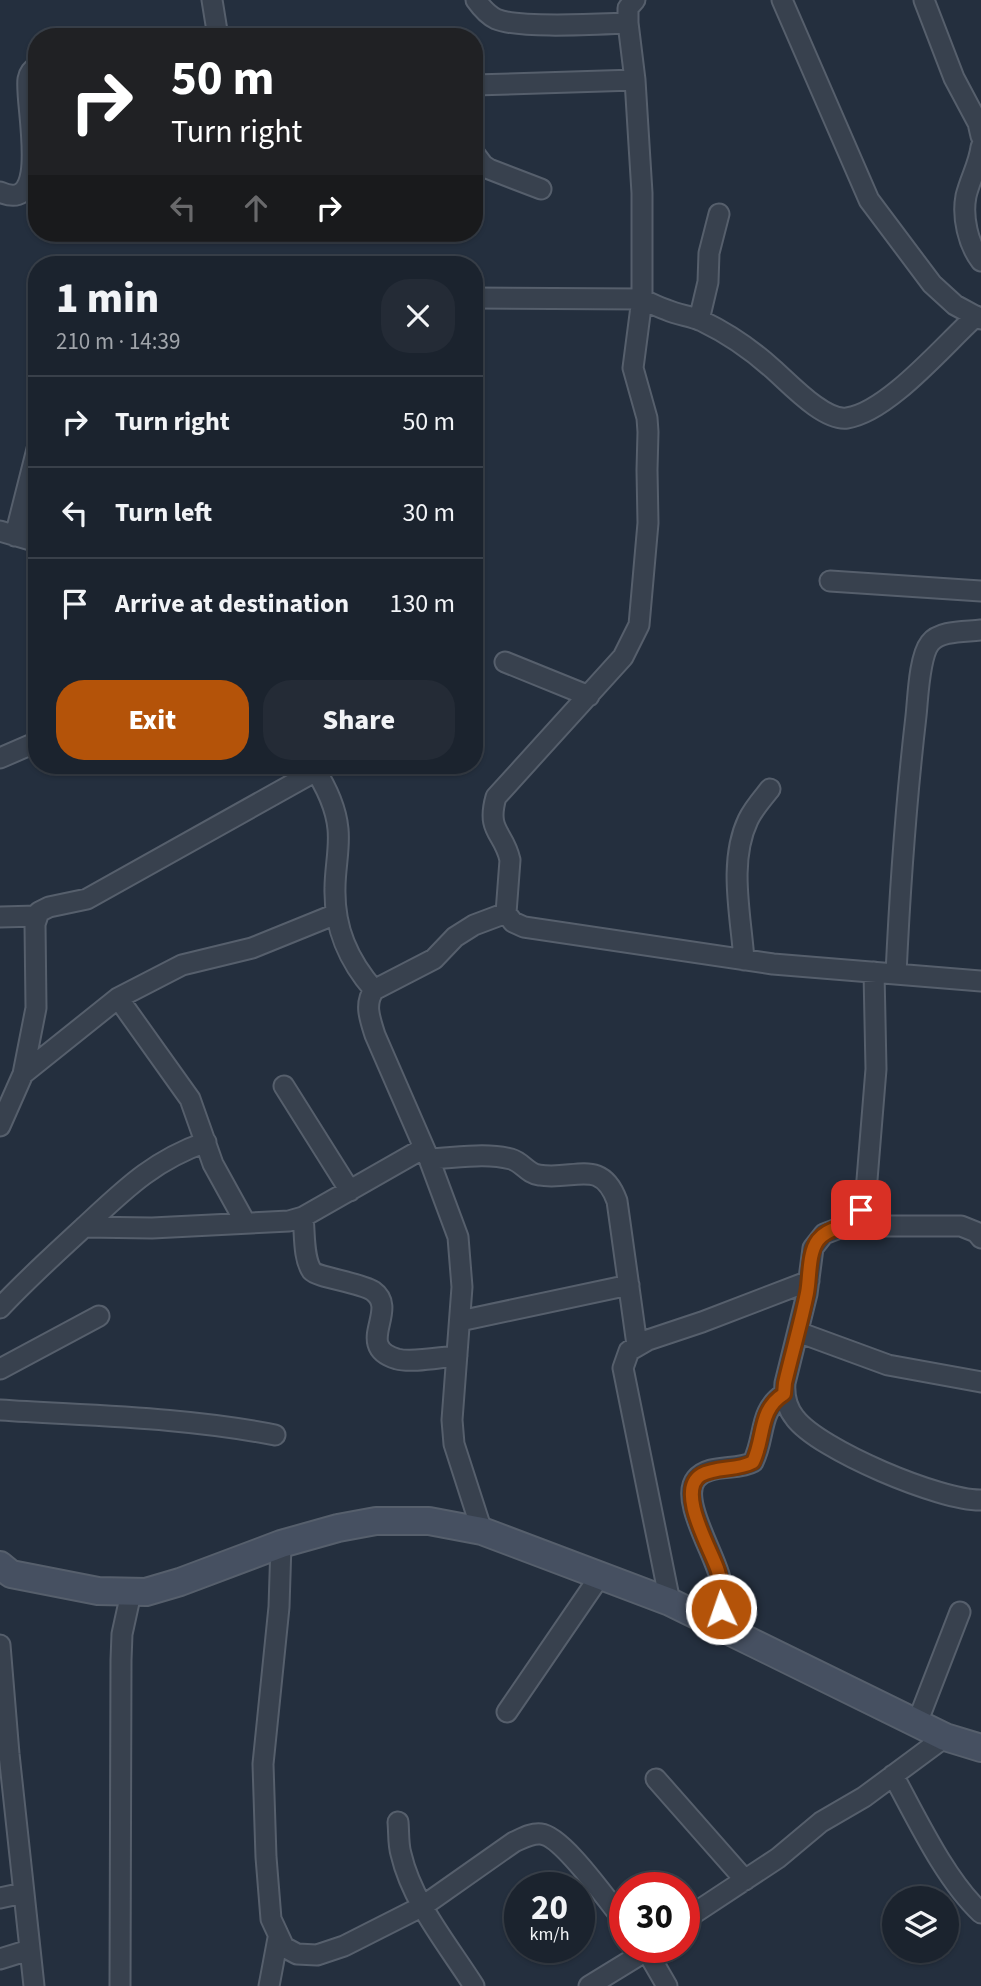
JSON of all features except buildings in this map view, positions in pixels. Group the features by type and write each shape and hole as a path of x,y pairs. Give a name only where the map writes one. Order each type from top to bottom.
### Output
{"street":[{"path":"212,0 217,28"},
{"path":"476,0 495,19 506,22 628,23"},
{"path":"634,0 628,8 628,23 635,79 642,193 642,299 633,368 647,418 648,530 639,625 623,657 496,797 492,811 493,824 510,860 506,913 513,922 535,930 744,960 981,981"},
{"path":"483,298 642,299 699,320 771,367 819,408 832,416 845,418 867,412 886,400 978,317 955,304 932,284 869,200 782,0"},
{"path":"924,0 954,78 978,123 981,136"},
{"path":"483,85 635,79"},
{"path":"981,146 980,159 966,197 966,223 971,244 981,261"},
{"path":"483,165 541,189"},
{"path":"0,192 8,195 19,194 25,190 28,181"},
{"path":"699,320 708,282 709,253 719,214"},
{"path":"28,474 7,533 28,539"},
{"path":"830,581 981,592"},
{"path":"896,974 904,822 925,657 929,644 937,637 981,630"},
{"path":"505,662 589,696"},
{"path":"0,758 28,746"},
{"path":"0,917 37,916 49,907 87,899 304,774"},
{"path":"317,774 335,810 338,828 336,914 355,968 374,990"},
{"path":"744,960 738,853 748,820 770,789"},
{"path":"482,1531 454,1444 453,1388 462,1287 458,1237 369,1016 368,999 374,990 434,959 454,937 474,925 506,913"},
{"path":"23,1074 118,998 191,961 252,948 336,914"},
{"path":"0,1126 23,1074 36,1008 37,916"},
{"path":"845,1226 855,1219 861,1210 866,1192 876,1069 874,972"},
{"path":"118,998 190,1098 213,1164 245,1222"},
{"path":"285,1086 350,1191"},
{"path":"0,1308 30,1276 128,1186 155,1165 206,1142"},
{"path":"84,1227 152,1228 289,1221 303,1217 426,1154 496,1156 519,1162 537,1175 598,1175 612,1187 617,1201 637,1345"},
{"path":"303,1217 312,1270 317,1275 358,1284 380,1298 383,1308 376,1340 379,1347 398,1359 457,1356"},
{"path":"981,1238 976,1232 961,1226 845,1226 832,1230 818,1241 813,1248 809,1281 784,1394 787,1407 796,1421 812,1434 853,1458 918,1488 981,1500"},
{"path":"670,1602 623,1368 629,1351 637,1345 809,1281"},
{"path":"460,1321 629,1285"},
{"path":"0,1369 99,1316"},
{"path":"798,1332 888,1365 981,1382"},
{"path":"719,1626 721,1583 718,1569 696,1517 692,1489 696,1479 703,1474 747,1466 753,1462 767,1409 784,1394"},
{"path":"0,1410 145,1418 229,1426 275,1435"},
{"path":"1,1571 98,1591 131,1593 163,1588 282,1544 338,1528 376,1521 429,1521 482,1531 670,1602 945,1737 981,1748"},
{"path":"282,1544 279,1606 263,1764 271,1919 284,1947 296,1954 317,1955 345,1946 423,1906 514,1842 529,1835 543,1834 564,1846 609,1902"},
{"path":"507,1712 600,1576"},
{"path":"120,1985 121,1660 122,1634 131,1593"},
{"path":"917,1723 960,1612"},
{"path":"0,1645 34,1986"},
{"path":"700,1909 778,1858 821,1822 864,1797 945,1737"},
{"path":"893,1776 930,1842 971,1904 981,1913"},
{"path":"656,1779 744,1880"},
{"path":"398,1822 403,1863 423,1906 474,1986"},
{"path":"0,1898 23,1893"},
{"path":"270,1986 278,1938"},
{"path":"0,1959 29,1950"},
{"path":"589,1986 626,1963"},
{"path":"655,1963 667,1986"}],"route":[{"path":"721,1609 722,1593 718,1569 696,1517 692,1489 696,1479 703,1474 747,1466 753,1462 767,1409 784,1394 807,1294 813,1248 824,1234 845,1226 855,1219 861,1210"}]}
